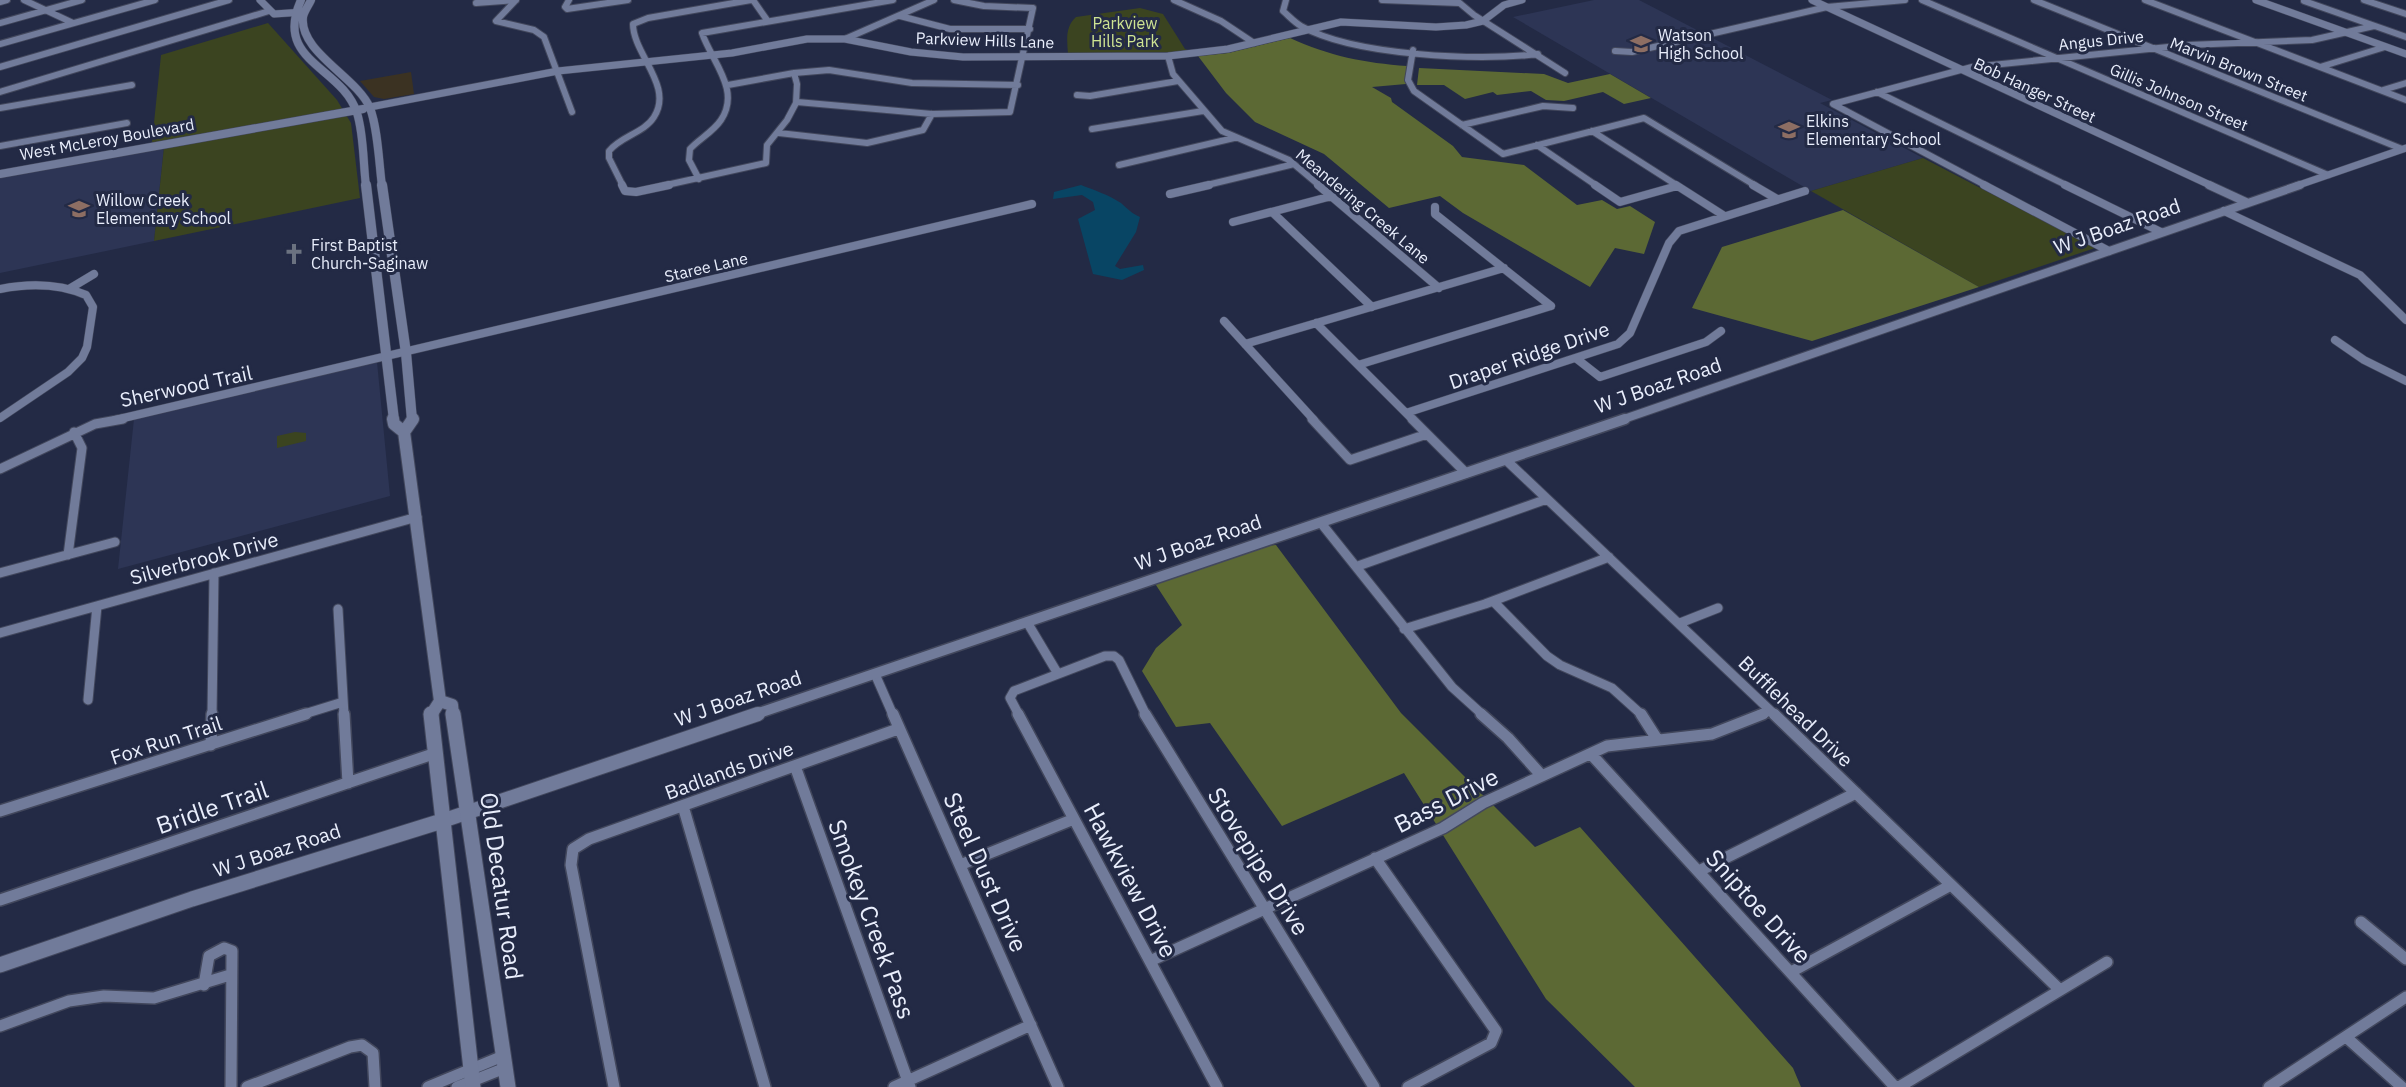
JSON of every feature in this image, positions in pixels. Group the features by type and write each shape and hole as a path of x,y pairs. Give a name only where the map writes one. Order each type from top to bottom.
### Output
{"main road":[{"path":"301,0 293,13 291,22 293,36 317,65 349,97 356,108 369,106"},
{"path":"311,0 304,12 303,31 369,106"},
{"path":"317,65 330,62"},
{"path":"327,111 344,105 349,97"},
{"name":"Old Decatur Road","path":"369,106 406,353 413,419 404,432"},
{"name":"Old Decatur Road","path":"356,108 394,424 404,432 440,701 431,712 468,1081"},
{"name":"West McLeroy Boulevard","path":"220,133 327,111 356,108"},
{"name":"West McLeroy Boulevard","path":"0,174 356,108"},
{"path":"380,304 397,301"},
{"name":"Old Decatur Road","path":"440,701 452,705 466,813 508,1087"},
{"name":"W J Boaz Road","path":"0,965 192,899 441,821"}],"street":[{"path":"0,2 7,0"},
{"path":"24,0 73,23"},
{"path":"0,23 82,0"},
{"path":"0,44 155,0"},
{"path":"0,67 230,0"},
{"path":"260,0 269,10 277,14 304,12"},
{"path":"476,3 516,0"},
{"path":"516,0 496,21 540,33 558,71 572,112"},
{"path":"569,0 565,8 567,9 628,0"},
{"path":"767,20 752,0 636,21 631,29 661,96 661,107 652,121 615,144 609,155 626,191 630,193 764,165 768,160 767,145 786,124 797,102 798,88 794,73"},
{"path":"699,179 689,152 726,113 730,102 728,85 702,35 704,32 893,0"},
{"path":"845,39 860,30 900,16 934,0"},
{"path":"797,102 831,103 872,110 933,114 1012,111 1034,12 1032,7 984,6 954,0"},
{"path":"1174,0 1221,21 1254,43"},
{"path":"1286,0 1283,11 1287,17 1308,28 1353,45 1513,57 1538,54"},
{"path":"1382,0 1457,1 1483,21 1565,73"},
{"name":"Parkview Hills Lane","path":"369,106 558,71 712,55 791,41 845,39 926,54 1168,56 1222,50 1341,22 1436,27 1483,21 1504,5 1520,0"},
{"name":"Bob Hanger Street","path":"1812,0 2248,202"},
{"path":"1615,51 1632,51 1827,8 1905,0"},
{"name":"Gillis Johnson Street","path":"1922,0 2328,175"},
{"name":"Marvin Brown Street","path":"2034,0 2404,149"},
{"path":"2145,0 2406,99"},
{"path":"2256,0 2406,54"},
{"path":"2364,0 2406,14"},
{"path":"2304,1 2406,37"},
{"path":"1851,5 1847,11 1852,20"},
{"path":"0,92 269,10"},
{"path":"900,16 950,29 1030,29"},
{"name":"Angus Drive","path":"2109,251 1833,104 1959,70 2152,48 2287,43 2348,33 2374,26"},
{"path":"2287,43 2286,49 2291,56"},
{"path":"2320,67 2385,47"},
{"path":"1413,50 1408,80 1410,86 1503,154 1644,118 1778,199"},
{"name":"Meandering Creek Lane","path":"1168,56 1171,71 1178,81 1222,131 1294,164 1439,288"},
{"path":"728,85 794,73 829,70 912,83 1018,85"},
{"path":"1077,95 1090,96 1178,81"},
{"path":"2382,90 2406,83"},
{"path":"0,108 132,85"},
{"path":"1877,92 2161,232"},
{"path":"1462,125 1543,106 1573,108"},
{"path":"1092,129 1203,111"},
{"path":"778,133 871,142 923,130 933,114"},
{"path":"0,146 127,123"},
{"path":"1592,131 1723,215"},
{"path":"1119,165 1234,138"},
{"path":"1537,146 1620,202 1677,186"},
{"name":"W J Boaz Road","path":"441,821 1506,460 2404,149"},
{"path":"1170,194 1294,164"},
{"name":"Draper Ridge Drive","path":"1406,413 1577,359 1625,339 1674,236 1689,226 1805,191"},
{"path":"1233,222 1332,196"},
{"name":"Staree Lane","path":"386,357 1032,204"},
{"path":"1358,365 1551,306 1435,214 1435,207"},
{"path":"2224,211 2360,275 2406,320"},
{"path":"1272,212 1372,307"},
{"path":"1245,344 1504,268"},
{"path":"69,289 94,274"},
{"path":"0,289 32,284 69,289 86,295 93,302 86,352 68,372 0,418"},
{"path":"1224,321 1350,460 1427,434"},
{"path":"1316,323 1466,473"},
{"path":"1577,359 1600,377 1706,342 1721,332"},
{"path":"2335,340 2364,360 2406,381"},
{"name":"Sherwood Trail","path":"0,469 74,432 117,418 171,409 386,357"},
{"path":"68,555 82,448 74,432"},
{"name":"Bufflehead Drive","path":"1506,460 1680,623 2060,990"},
{"path":"1358,566 1547,499"},
{"name":"Silverbrook Drive","path":"0,633 417,517"},
{"path":"1321,523 1358,566 1381,601 1460,696 1508,738 1542,776"},
{"path":"0,573 115,542"},
{"path":"1404,629 1493,601 1609,557"},
{"path":"211,745 214,573"},
{"path":"1493,601 1534,645 1554,661 1602,683 1636,706 1647,718 1657,739"},
{"path":"88,700 97,606"},
{"path":"1680,623 1718,608"},
{"path":"338,609 348,783"},
{"path":"1028,621 1058,674"},
{"name":"Stovepipe Drive","path":"1058,674 1105,656 1114,656 1128,675 1151,725 1374,1087"},
{"name":"Steel Dust Drive","path":"875,674 1058,1087"},
{"name":"Hawkview Drive","path":"1058,674 1011,693 1010,698 1217,1087"},
{"name":"Fox Run Trail","path":"0,811 343,702"},
{"name":"Bass Drive","path":"1150,961 1443,828 1478,806 1615,744 1720,733 1770,711"},
{"name":"Badlands Drive","path":"614,1087 570,858 573,849 589,840 898,729"},
{"name":"Bridle Trail","path":"0,900 436,753"},
{"name":"Sniptoe Drive","path":"1592,754 1897,1087"},
{"name":"Smokey Creek Pass","path":"795,766 909,1084"},
{"path":"1699,871 1856,793"},
{"path":"683,806 765,1087"},
{"path":"960,865 1074,819"},
{"path":"1375,858 1494,1027 1497,1036 1491,1043 1408,1087"},
{"path":"1791,972 1951,885"},
{"path":"2361,922 2406,959"},
{"path":"204,985 209,956 224,948 232,951 230,975 231,1087"},
{"path":"1897,1087 2107,962"},
{"path":"0,1026 69,1001 104,996 154,998 204,985 230,975"},
{"path":"2270,1087 2406,997"},
{"path":"894,1087 909,1084 1031,1025"},
{"path":"2346,1037 2402,1087"},
{"path":"247,1087 350,1047 366,1046 373,1053 375,1087"},
{"path":"428,1087 468,1081 504,1062"}],"shaded area":[{"path":"1594,0 1639,0 1832,100 1820,103 1923,158 1811,191 1513,17"},
{"path":"411,72 414,94 384,99 374,97 360,81"},
{"name":"Willow Creek Elementary School","path":"164,147 154,241 0,273 0,177"},
{"path":"1081,185 1116,200 1140,217 1136,232 1115,266 1120,269 1143,265 1144,270 1122,280 1093,274 1078,219 1095,210 1093,202 1082,195 1053,199 1054,192"},
{"path":"377,362 390,496 118,569 134,419"}],"green space":[{"name":"Parkview Hills Park","path":"1140,8 1163,14 1185,49 1193,52 1068,54 1068,29 1076,17"},
{"path":"268,23 337,100 351,123 360,198 154,241 164,147 152,142 161,55"},
{"path":"1290,38 1347,58 1407,66 1406,84 1372,87 1391,98 1392,102 1453,146 1462,157 1524,165 1577,205 1602,200 1617,209 1630,206 1655,222 1644,254 1615,248 1590,287 1463,213 1440,196 1389,208 1324,154 1255,122 1226,93 1198,56 1228,53"},
{"path":"1419,68 1544,74 1568,83 1610,74 1651,98 1624,104 1603,92 1564,101 1546,100 1531,91 1497,95 1493,92 1465,99 1444,85 1417,85"},
{"path":"1923,158 2095,248 1979,287 1811,191"},
{"path":"1843,210 1979,287 1812,341 1692,308 1722,247"},
{"path":"295,432 306,433 306,441 277,448 277,436"},
{"path":"1276,545 1401,713 1535,847 1580,827 1793,1068 1801,1087 1635,1087 1546,999 1404,773 1282,826 1210,723 1176,727 1142,671 1156,648 1182,625 1154,582 1263,546"}],"place":[{"name":"Watson High School","path":"1641,44"},
{"name":"Elkins Elementary School","path":"1789,130"},
{"name":"Willow Creek Elementary School","path":"79,209"},
{"name":"First Baptist Church-Saginaw","path":"294,254"}]}
